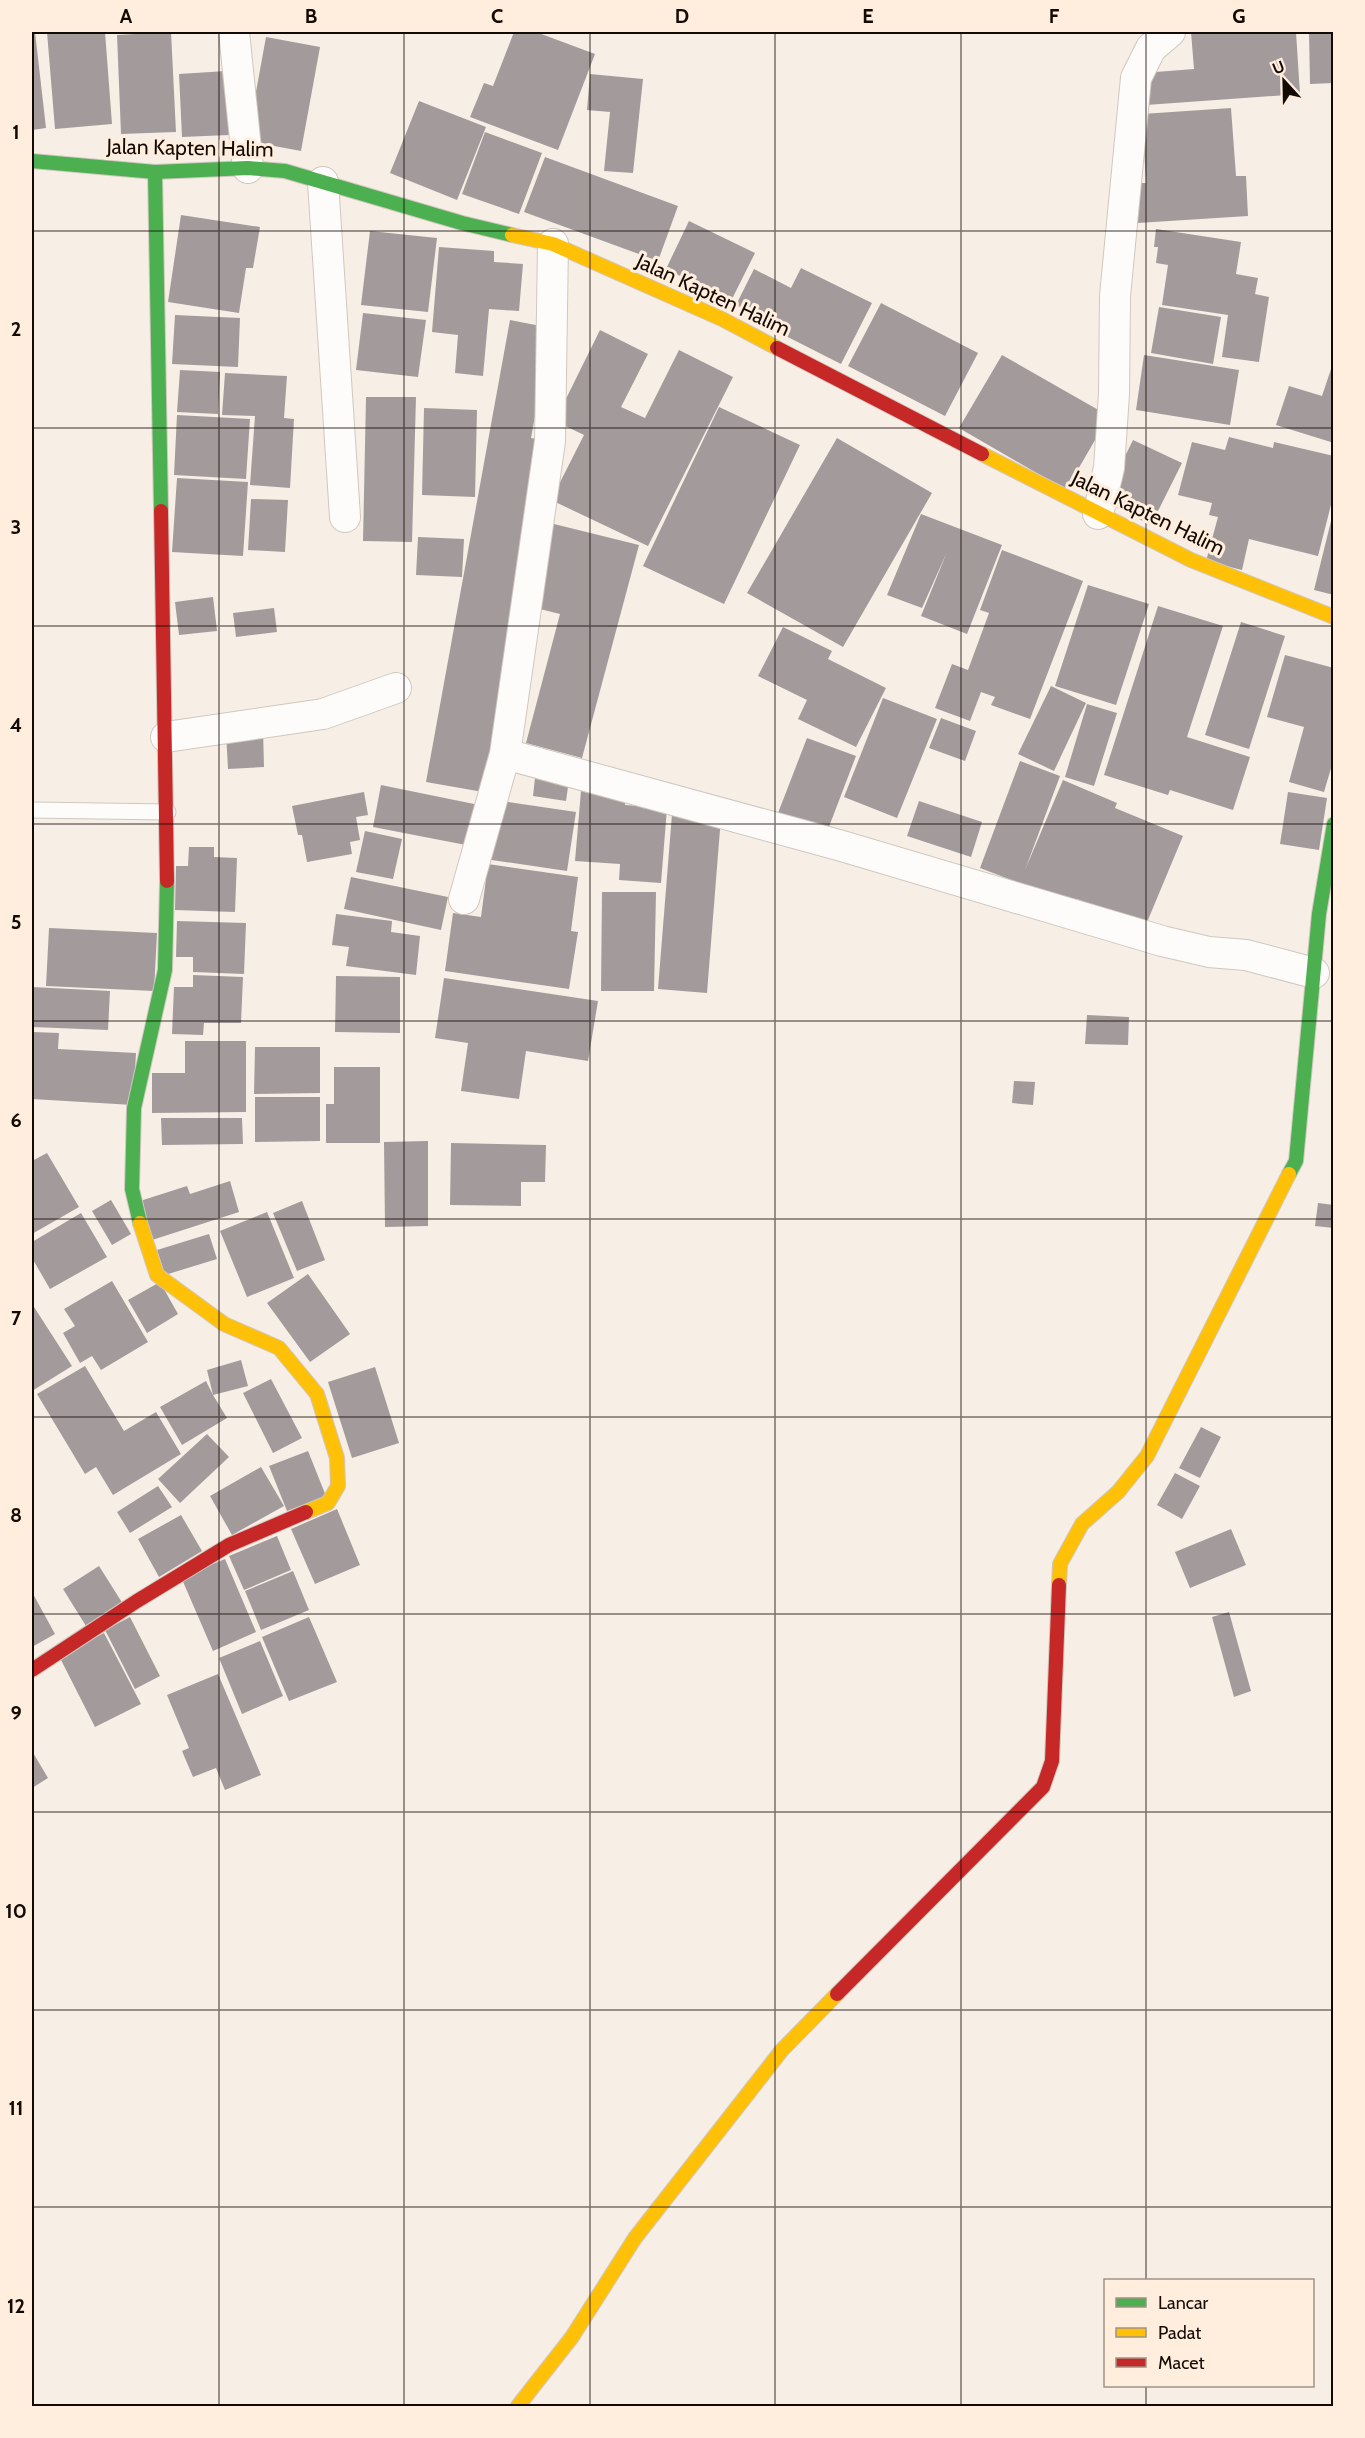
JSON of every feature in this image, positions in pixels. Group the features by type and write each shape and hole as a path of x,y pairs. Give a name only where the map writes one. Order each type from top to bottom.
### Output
{"street":[{"path":"234,32 248,168"},
{"path":"1098,514 1109,468 1114,394 1115,296 1136,78 1151,48 1170,32"},
{"name":"Jalan Kapten Halim","path":"32,161 155,171 248,168 285,171 462,224 553,244 722,319 886,406 1191,560 1334,617"},
{"path":"32,1670 137,1601 229,1545 328,1503 338,1486 338,1458 317,1394 279,1348 224,1324 157,1275 134,1203 132,1189 134,1108 165,970 168,813 155,171"},
{"path":"323,182 345,517"},
{"path":"464,899 505,754 550,441 553,244"},
{"path":"166,736 323,714 396,688"},
{"path":"505,754 842,846 1162,940 1209,952 1246,956 1314,973"},
{"path":"518,2406 572,2337 635,2238 783,2050 1043,1787 1052,1761 1054,1736 1060,1564 1082,1524 1118,1492 1147,1456 1296,1161 1319,914 1334,824"}],"lane":[{"path":"32,810 168,813"}],"building":[{"path":"32,32 35,32 46,128 32,130"},
{"path":"47,32 105,32 112,124 55,129"},
{"path":"171,32 176,132 121,134 117,35"},
{"path":"514,32 536,32 595,54 558,150 470,117 484,83 493,86"},
{"path":"1191,32 1296,32 1300,94 1146,105 1143,73 1194,69"},
{"path":"1309,32 1334,32 1334,83 1310,84"},
{"path":"266,37 320,47 301,151 247,141"},
{"path":"226,71 229,135 182,137 179,74"},
{"path":"590,74 643,79 633,173 604,171 610,112 587,110"},
{"path":"419,101 486,127 457,200 390,173"},
{"path":"1231,108 1236,176 1246,176 1248,216 1138,223 1136,183 1146,183 1142,114"},
{"path":"485,132 542,153 519,214 462,194"},
{"path":"545,157 678,206 658,261 524,212"},
{"path":"181,215 260,227 253,268 246,268 239,313 168,302"},
{"path":"689,221 755,253 731,301 666,269"},
{"path":"1156,229 1241,242 1236,274 1258,278 1255,294 1269,297 1259,362 1222,357 1228,315 1162,305 1168,265 1156,263 1158,247 1154,247"},
{"path":"370,231 437,238 428,312 361,305"},
{"path":"439,247 494,251 494,262 523,264 519,311 489,309 483,376 455,373 458,335 432,332"},
{"path":"801,268 872,303 841,364 770,328 773,324 736,305 754,269 791,288"},
{"path":"881,303 978,353 945,416 848,366"},
{"path":"1159,307 1221,317 1213,364 1151,353"},
{"path":"363,313 426,320 418,377 356,370"},
{"path":"175,315 240,318 238,367 172,364"},
{"path":"510,320 551,328 531,438 546,441 483,792 426,782"},
{"path":"600,330 648,354 621,407 645,418 679,350 733,377 648,546 551,500 584,435 555,421"},
{"path":"1002,355 1109,416 1066,490 959,428"},
{"path":"1144,355 1239,370 1230,425 1136,410"},
{"path":"1334,360 1334,443 1276,425 1289,386 1322,396"},
{"path":"180,370 220,372 218,414 177,412"},
{"path":"225,373 287,376 284,418 294,419 290,488 250,485 255,416 222,415"},
{"path":"366,397 416,397 412,542 363,541"},
{"path":"719,407 800,445 724,604 643,566"},
{"path":"424,408 477,410 475,497 422,495"},
{"path":"177,415 250,419 246,479 174,475"},
{"path":"1229,437 1273,448 1274,442 1334,456 1334,493 1318,556 1249,539 1242,570 1206,561 1218,517 1209,515 1212,503 1178,495 1192,442 1225,450"},
{"path":"837,438 932,493 843,647 747,593"},
{"path":"1133,440 1182,463 1151,525 1103,501"},
{"path":"177,478 248,482 243,556 172,552"},
{"path":"251,499 288,500 285,552 248,550"},
{"path":"1334,513 1334,595 1314,590"},
{"path":"921,514 1002,545 967,634 921,616 947,552 922,608 887,595"},
{"path":"554,524 639,545 582,758 526,743 560,614 532,607"},
{"path":"418,537 464,539 462,577 416,575"},
{"path":"1002,550 1083,581 1030,719 991,705 995,697 981,692 970,721 935,708 952,664 968,670 989,613 980,610"},
{"path":"1088,585 1149,604 1116,705 1055,686"},
{"path":"213,597 217,631 179,635 175,602"},
{"path":"1158,606 1223,626 1187,737 1250,757 1233,810 1170,790 1168,795 1104,775"},
{"path":"274,608 277,632 236,637 233,613"},
{"path":"1241,622 1285,636 1249,749 1205,735"},
{"path":"783,627 832,651 828,659 886,688 856,747 798,719 807,700 758,676"},
{"path":"1285,655 1334,668 1334,758 1324,792 1289,782 1304,727 1267,717"},
{"path":"1051,686 1086,703 1054,771 1018,754"},
{"path":"883,698 937,719 897,818 844,797"},
{"path":"1087,704 1117,713 1094,786 1065,777"},
{"path":"941,718 976,731 965,761 929,748"},
{"path":"263,730 264,767 228,769 226,732"},
{"path":"807,738 856,756 827,832 778,813"},
{"path":"1020,761 1060,776 1025,870 1063,780 1117,803 1115,808 1183,836 1145,927 1077,899 1075,904 980,868"},
{"path":"536,769 570,773 566,801 533,796"},
{"path":"381,785 479,805 471,846 373,827"},
{"path":"581,791 626,794 625,805 667,808 661,883 619,880 620,864 575,861"},
{"path":"364,792 368,815 356,817 360,840 350,842 352,854 307,862 302,835 298,835 292,806"},
{"path":"1288,792 1327,798 1319,850 1280,844"},
{"path":"494,800 576,812 567,871 485,859"},
{"path":"919,801 982,822 971,857 907,836"},
{"path":"672,814 721,817 707,993 658,989"},
{"path":"365,831 402,839 393,879 356,872"},
{"path":"189,847 214,847 214,857 237,858 235,912 175,910 176,866 188,866"},
{"path":"488,864 578,877 571,931 578,932 569,989 445,971 453,913 481,917"},
{"path":"351,877 448,897 441,930 344,909"},
{"path":"602,892 656,892 654,991 601,991"},
{"path":"336,914 392,921 391,932 420,936 416,975 346,966 349,947 332,945"},
{"path":"177,921 246,923 244,974 193,972 193,957 176,957"},
{"path":"49,928 157,933 154,991 46,986"},
{"path":"193,975 243,977 241,1023 204,1023 203,1035 172,1034 174,987 193,987"},
{"path":"336,976 400,977 400,1033 335,1032"},
{"path":"444,978 598,1001 588,1061 526,1051 519,1099 461,1091 468,1043 435,1038"},
{"path":"32,987 110,991 108,1030 32,1027"},
{"path":"1087,1015 1129,1017 1128,1045 1085,1044"},
{"path":"32,1032 59,1033 58,1049 136,1053 133,1105 32,1099"},
{"path":"185,1041 246,1041 246,1112 152,1113 152,1073 185,1073"},
{"path":"255,1047 320,1047 320,1093 254,1094"},
{"path":"334,1067 380,1067 380,1143 326,1143 326,1104 334,1104"},
{"path":"1014,1081 1035,1082 1033,1105 1012,1103"},
{"path":"255,1097 320,1097 320,1141 255,1142"},
{"path":"161,1118 242,1118 243,1144 162,1145"},
{"path":"428,1141 428,1226 385,1227 384,1142"},
{"path":"451,1143 546,1145 545,1182 521,1182 521,1206 450,1205"},
{"path":"47,1153 79,1207 32,1234 32,1161"},
{"path":"230,1181 239,1212 152,1240 140,1201 187,1186 190,1194"},
{"path":"111,1200 131,1234 112,1245 92,1211"},
{"path":"302,1201 325,1260 297,1271 273,1213"},
{"path":"1318,1203 1334,1205 1334,1228 1315,1226"},
{"path":"267,1212 294,1278 247,1297 220,1231"},
{"path":"81,1213 107,1257 50,1289 32,1258 32,1242"},
{"path":"209,1234 217,1259 165,1275 157,1250"},
{"path":"308,1274 350,1334 310,1362 267,1303"},
{"path":"112,1281 148,1342 101,1370 92,1356 80,1363 63,1333 75,1326 64,1309"},
{"path":"160,1282 178,1314 147,1333 128,1300"},
{"path":"34,1307 72,1366 32,1391 32,1309"},
{"path":"241,1360 248,1386 213,1395 207,1370"},
{"path":"85,1366 124,1431 156,1412 181,1454 113,1495 96,1467 85,1474 37,1394"},
{"path":"375,1367 399,1443 352,1458 328,1382"},
{"path":"271,1379 302,1438 273,1453 243,1393"},
{"path":"206,1381 227,1418 182,1445 160,1407"},
{"path":"1201,1427 1221,1437 1200,1478 1179,1468"},
{"path":"207,1434 229,1457 180,1503 158,1479"},
{"path":"308,1451 326,1496 287,1511 269,1466"},
{"path":"261,1467 284,1506 232,1535 210,1496"},
{"path":"1175,1473 1200,1486 1182,1519 1157,1505"},
{"path":"158,1486 172,1507 130,1533 117,1512"},
{"path":"337,1509 360,1565 315,1584 291,1529"},
{"path":"181,1515 202,1551 159,1577 138,1539"},
{"path":"1231,1529 1246,1565 1190,1588 1175,1552"},
{"path":"277,1536 291,1570 244,1590 229,1556"},
{"path":"225,1559 256,1632 213,1651 181,1577"},
{"path":"99,1566 123,1604 86,1626 63,1589"},
{"path":"293,1571 309,1610 261,1630 245,1591"},
{"path":"32,1592 55,1634 32,1647"},
{"path":"1229,1612 1251,1691 1234,1697 1212,1617"},
{"path":"130,1617 160,1676 135,1689 105,1630"},
{"path":"309,1617 337,1682 289,1701 262,1637"},
{"path":"104,1633 141,1704 95,1727 59,1656"},
{"path":"260,1641 283,1696 242,1714 219,1658"},
{"path":"218,1674 261,1775 225,1790 216,1768 193,1777 182,1751 189,1748 167,1695"},
{"path":"32,1751 48,1778 32,1788"}],"traffic: fast":[{"path":"32,161 155,172 248,168 285,171 462,223 512,235"},
{"path":"155,172 161,511"},
{"path":"1289,1174 1296,1161 1319,914 1334,824"},
{"path":"140,1223 132,1189 134,1108 165,970 167,881"}],"traffic: slow":[{"path":"512,235 553,244 722,319 777,348"},
{"path":"982,454 1191,560 1334,617"},
{"path":"1059,1585 1060,1564 1082,1524 1118,1492 1147,1456 1289,1174"},
{"path":"140,1223 157,1275 224,1324 279,1348 317,1394 337,1458 338,1486 328,1503 306,1512"},
{"path":"518,2406 572,2337 635,2238 782,2050 837,1994"}],"traffic: jam":[{"path":"777,348 982,454"},
{"path":"161,511 167,881"},
{"path":"32,1670 137,1601 229,1545 306,1512"},
{"path":"837,1994 1043,1787 1052,1761 1059,1585"}]}
